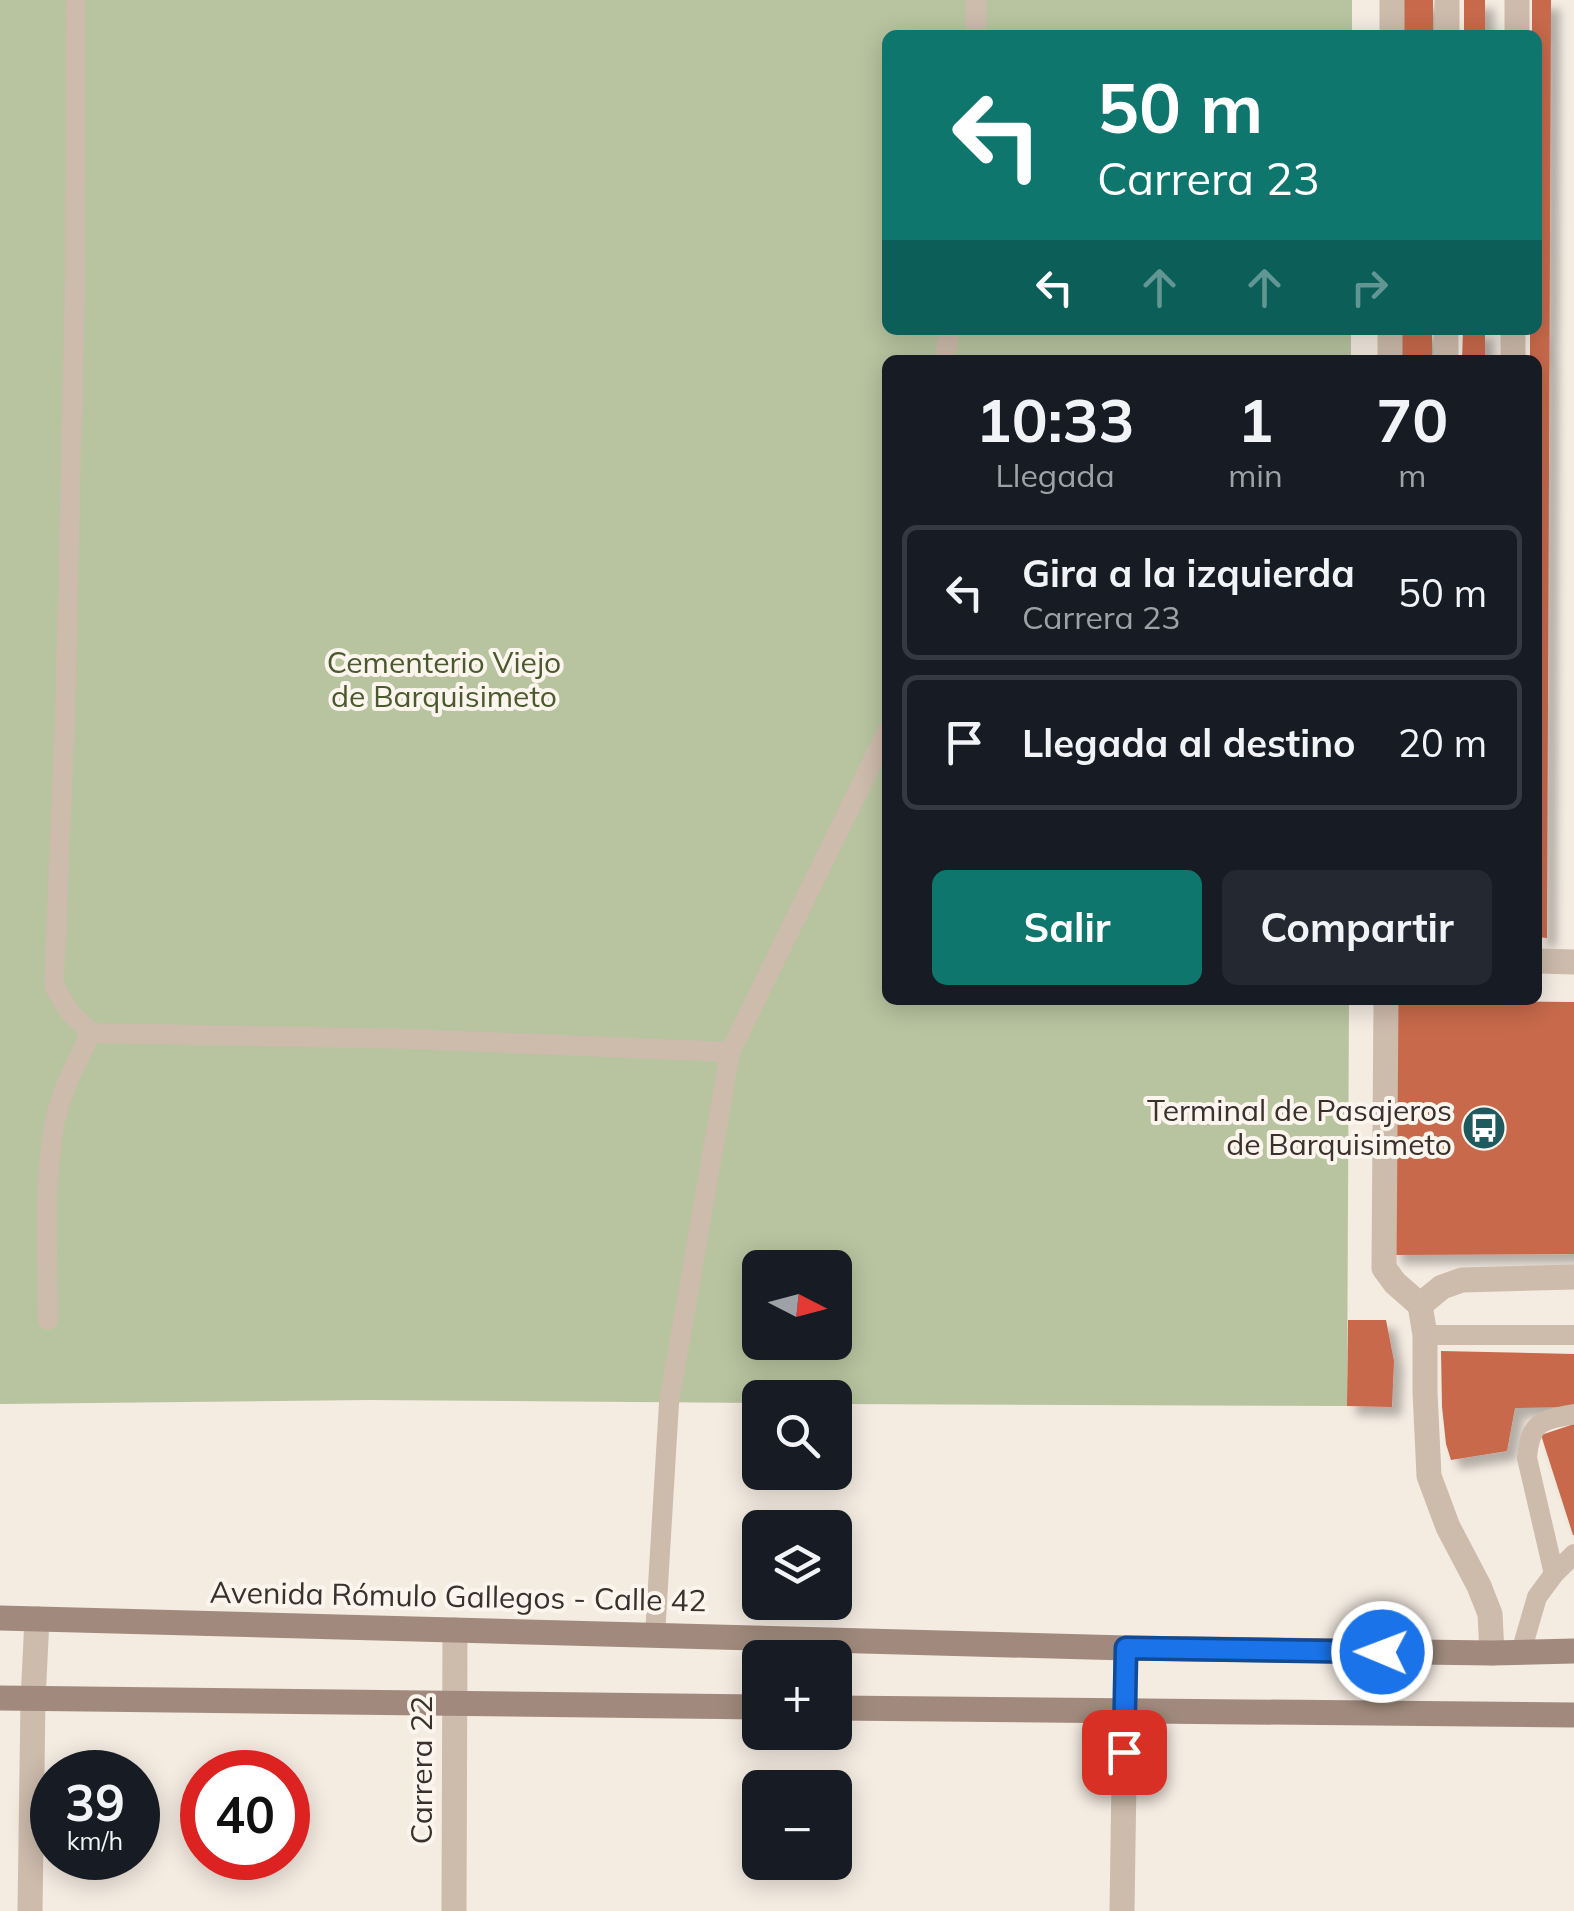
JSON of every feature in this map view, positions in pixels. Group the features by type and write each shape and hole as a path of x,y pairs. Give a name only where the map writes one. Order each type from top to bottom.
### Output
{"street":[{"path":"1392,0 1392,30"},
{"path":"1447,0 1447,30"},
{"path":"1517,0 1517,30"},
{"path":"1542,961 1574,962"},
{"path":"1386,1005 1384,1268 1420,1305 1425,1336 1429,1476 1448,1527 1490,1614 1492,1653"},
{"path":"1420,1305 1442,1287 1462,1280 1574,1277"},
{"name":"Avenida Rómulo Gallegos - Calle 42","path":"0,1618 1126,1648 1574,1651"},
{"path":"30,1911 37,1619"},
{"name":"Carrera 22","path":"454,1630 454,1911"},
{"path":"1122,1911 1126,1648"},
{"path":"0,1698 742,1707"},
{"path":"852,1708 1574,1715"}],"lane":[{"path":"76,0 75,286 54,986 69,1011 91,1032 414,1039 730,1052"},
{"path":"976,0 976,30"},
{"path":"655,1635 669,1403 730,1052 882,742"},
{"path":"48,1320 48,1202 54,1125 67,1081 91,1032"},
{"path":"1425,1336 1574,1334"},
{"path":"1554,1574 1527,1458 1529,1438 1536,1426 1548,1418 1574,1414"},
{"path":"1522,1652 1537,1597 1574,1554"}],"green space":[{"name":"Cementerio Viejo de Barquisimeto","path":"0,0 1352,0 1352,30 882,30 882,335 1351,335 1351,355 882,355 882,1005 1349,1005 1347,1406 852,1404 852,1380 742,1380 742,1403 369,1400 0,1404"}],"building":[{"path":"1400,0 1433,0 1433,30 1400,30"},
{"path":"1464,0 1485,0 1485,30 1464,30"},
{"path":"1532,0 1551,0 1547,938 1542,937 1542,355 1530,355 1530,335 1542,335 1542,30 1532,30"},
{"path":"1400,335 1432,335 1432,355 1400,355"},
{"path":"1463,335 1485,335 1485,355 1462,355"},
{"name":"Terminal de Pasajeros de Barquisimeto","path":"1574,1002 1574,1254 1392,1255 1396,1005"},
{"path":"1348,1320 1386,1320 1394,1361 1392,1407 1347,1406"},
{"path":"1441,1351 1574,1354 1574,1407 1515,1408 1507,1451 1451,1460 1442,1407"},
{"path":"1574,1424 1574,1535 1573,1535 1541,1435"}],"place":[{"name":"Terminal de Pasajeros de Barquisimeto","path":"1484,1128"}],"route":[{"path":"1124,1752 1126,1648 1382,1652"}]}
